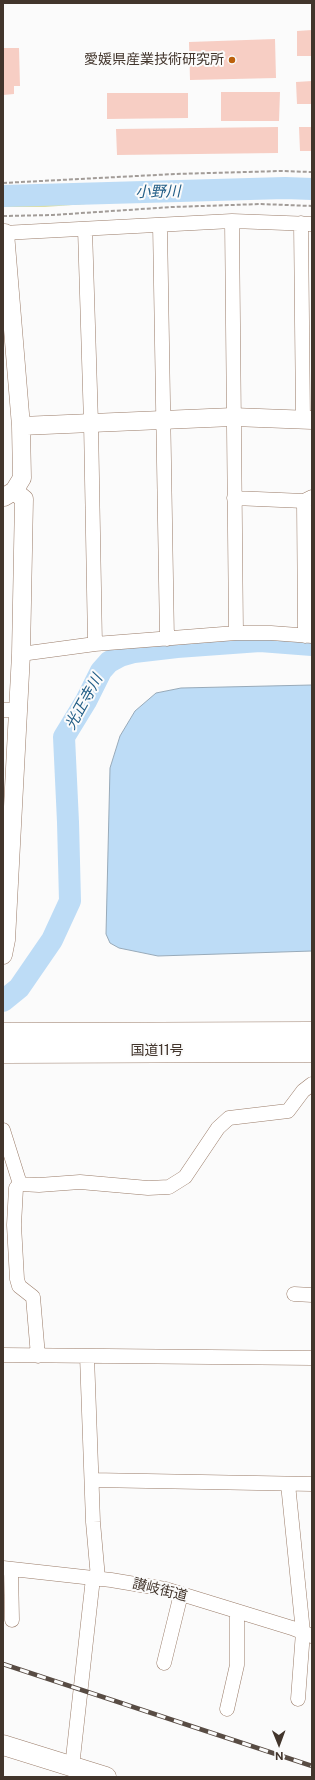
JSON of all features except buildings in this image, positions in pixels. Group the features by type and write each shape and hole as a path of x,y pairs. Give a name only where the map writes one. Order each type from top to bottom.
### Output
{"highway":[{"name":"国道11号","path":"3,1034 312,1033"},
{"name":"国道11号","path":"3,1052 312,1050"}],"main road":[{"path":"3,1745 106,1777"}],"street":[{"path":"232,221 236,633"},
{"path":"3,956 6,940 10,710 22,654 24,499 8,494 22,478 21,426 6,294 4,227 85,229 232,221 306,223 308,420 233,417 21,426"},
{"path":"160,225 167,638"},
{"path":"85,229 91,424 95,644"},
{"path":"22,654 95,644 236,633 271,633 308,636 308,499 234,498"},
{"path":"20,1184 39,1185 80,1182 148,1188 169,1187 185,1177 218,1128 229,1118 288,1112 303,1091 312,1084"},
{"path":"3,1130 20,1184"},
{"path":"20,1184 16,1188 14,1225 17,1280 19,1286 33,1297 38,1356"},
{"path":"294,1294 312,1295"},
{"path":"3,1355 312,1358"},
{"path":"72,1766 95,1578 87,1356"},
{"path":"92,1480 312,1484"},
{"path":"288,1484 307,1634 298,1699"},
{"path":"7,1568 12,1620"},
{"name":"讃岐街道","path":"7,1568 137,1583 181,1594 307,1634"},
{"path":"164,1663 181,1594"},
{"path":"227,1708 237,1664 237,1612"}],"path":[{"path":"3,183 175,174 281,171 312,172"},
{"path":"4,227 53,215 172,207 246,205 312,206"}],"green space":[{"path":"221,181 312,182 312,198 141,200 45,207 3,207 3,191"}],"water":[{"path":"312,685 312,951 158,956 119,948 110,943 106,934 110,768 120,736 135,711 156,693 181,688"}],"waterway":[{"name":"小野川","path":"3,196 285,188 312,189"},
{"name":"光正寺川","path":"3,1001 19,988 52,940 70,901 64,737 86,701 101,671 109,662 120,656 134,652 177,647 260,641 312,645"}],"railway":[{"path":"3,1664 312,1766"}],"place":[{"name":"愛媛県産業技術研究所","path":"232,60"}]}
